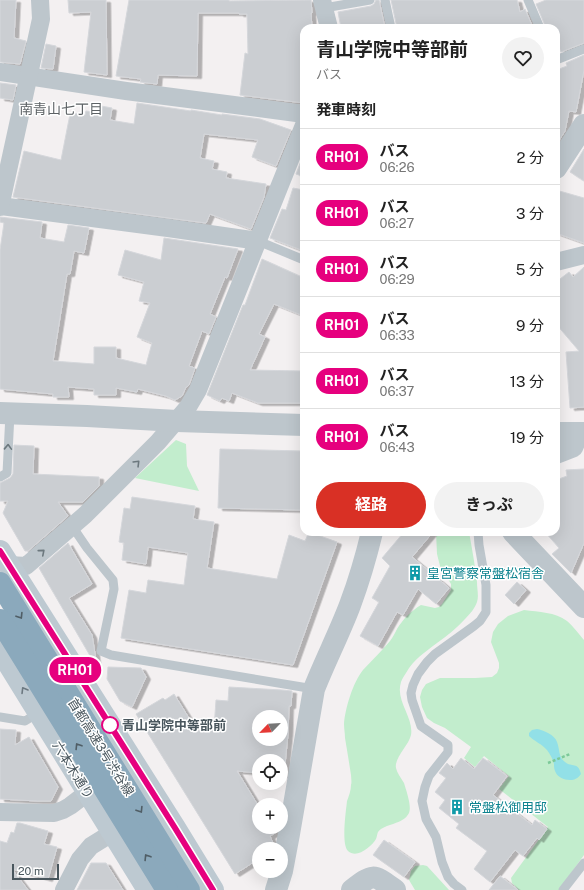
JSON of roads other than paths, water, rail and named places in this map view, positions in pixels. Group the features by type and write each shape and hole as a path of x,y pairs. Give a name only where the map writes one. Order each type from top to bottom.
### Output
{"highway":[{"name":"首都高速3号渋谷線","path":"3,566 189,890"},
{"name":"首都高速3号渋谷線","path":"0,620 167,890"}],"main road":[{"path":"3,566 166,813 213,890"},
{"name":"六本木通り","path":"0,650 148,890"},
{"path":"166,813 185,890"}],"street":[{"path":"40,0 40,19 0,206 258,241"},
{"path":"323,4 328,24"},
{"path":"0,72 126,91 300,113"},
{"path":"562,148 584,125"},
{"path":"3,566 26,566 85,515 158,442 188,407 198,390 300,135"},
{"path":"560,261 584,255"},
{"path":"5,414 300,425"},
{"path":"560,433 582,433 574,448 560,453"},
{"path":"276,890 282,871 289,834 314,689 350,605 365,561 371,536"},
{"path":"517,536 584,607"},
{"path":"0,812 54,813 70,806 87,793"},
{"path":"64,890 80,859 91,846 112,833"},
{"path":"352,890 368,878 372,877 380,879 395,890"}],"lane":[{"path":"323,4 370,0"},
{"path":"385,0 390,24"},
{"path":"528,0 538,24"},
{"path":"560,58 584,49"},
{"path":"258,241 300,258"},
{"path":"0,477 7,473 5,414"},
{"path":"72,526 87,548 113,580 114,589 101,651 111,655 314,689"},
{"path":"462,890 448,877 442,862 436,837 426,819 422,801 429,776 448,752 448,744 421,726 411,693 418,674 427,662 435,654 480,621 486,612 486,585 478,545 478,536"},
{"path":"0,717 25,721 38,713"},
{"path":"563,890 584,863"}],"water":[{"path":"537,729 548,733 556,739 560,755 563,760 568,764 578,767 580,770 581,774 578,778 568,780 557,775 553,760 547,750 529,736 529,733 532,730"}],"place":[{"name":"皇宮警察常盤松宿舎","path":"415,573"},
{"name":"青山学院中等部前","path":"110,725"},
{"name":"常盤松御用邸","path":"457,807"}],"district":[{"name":"南青山七丁目","path":"61,109"}]}
